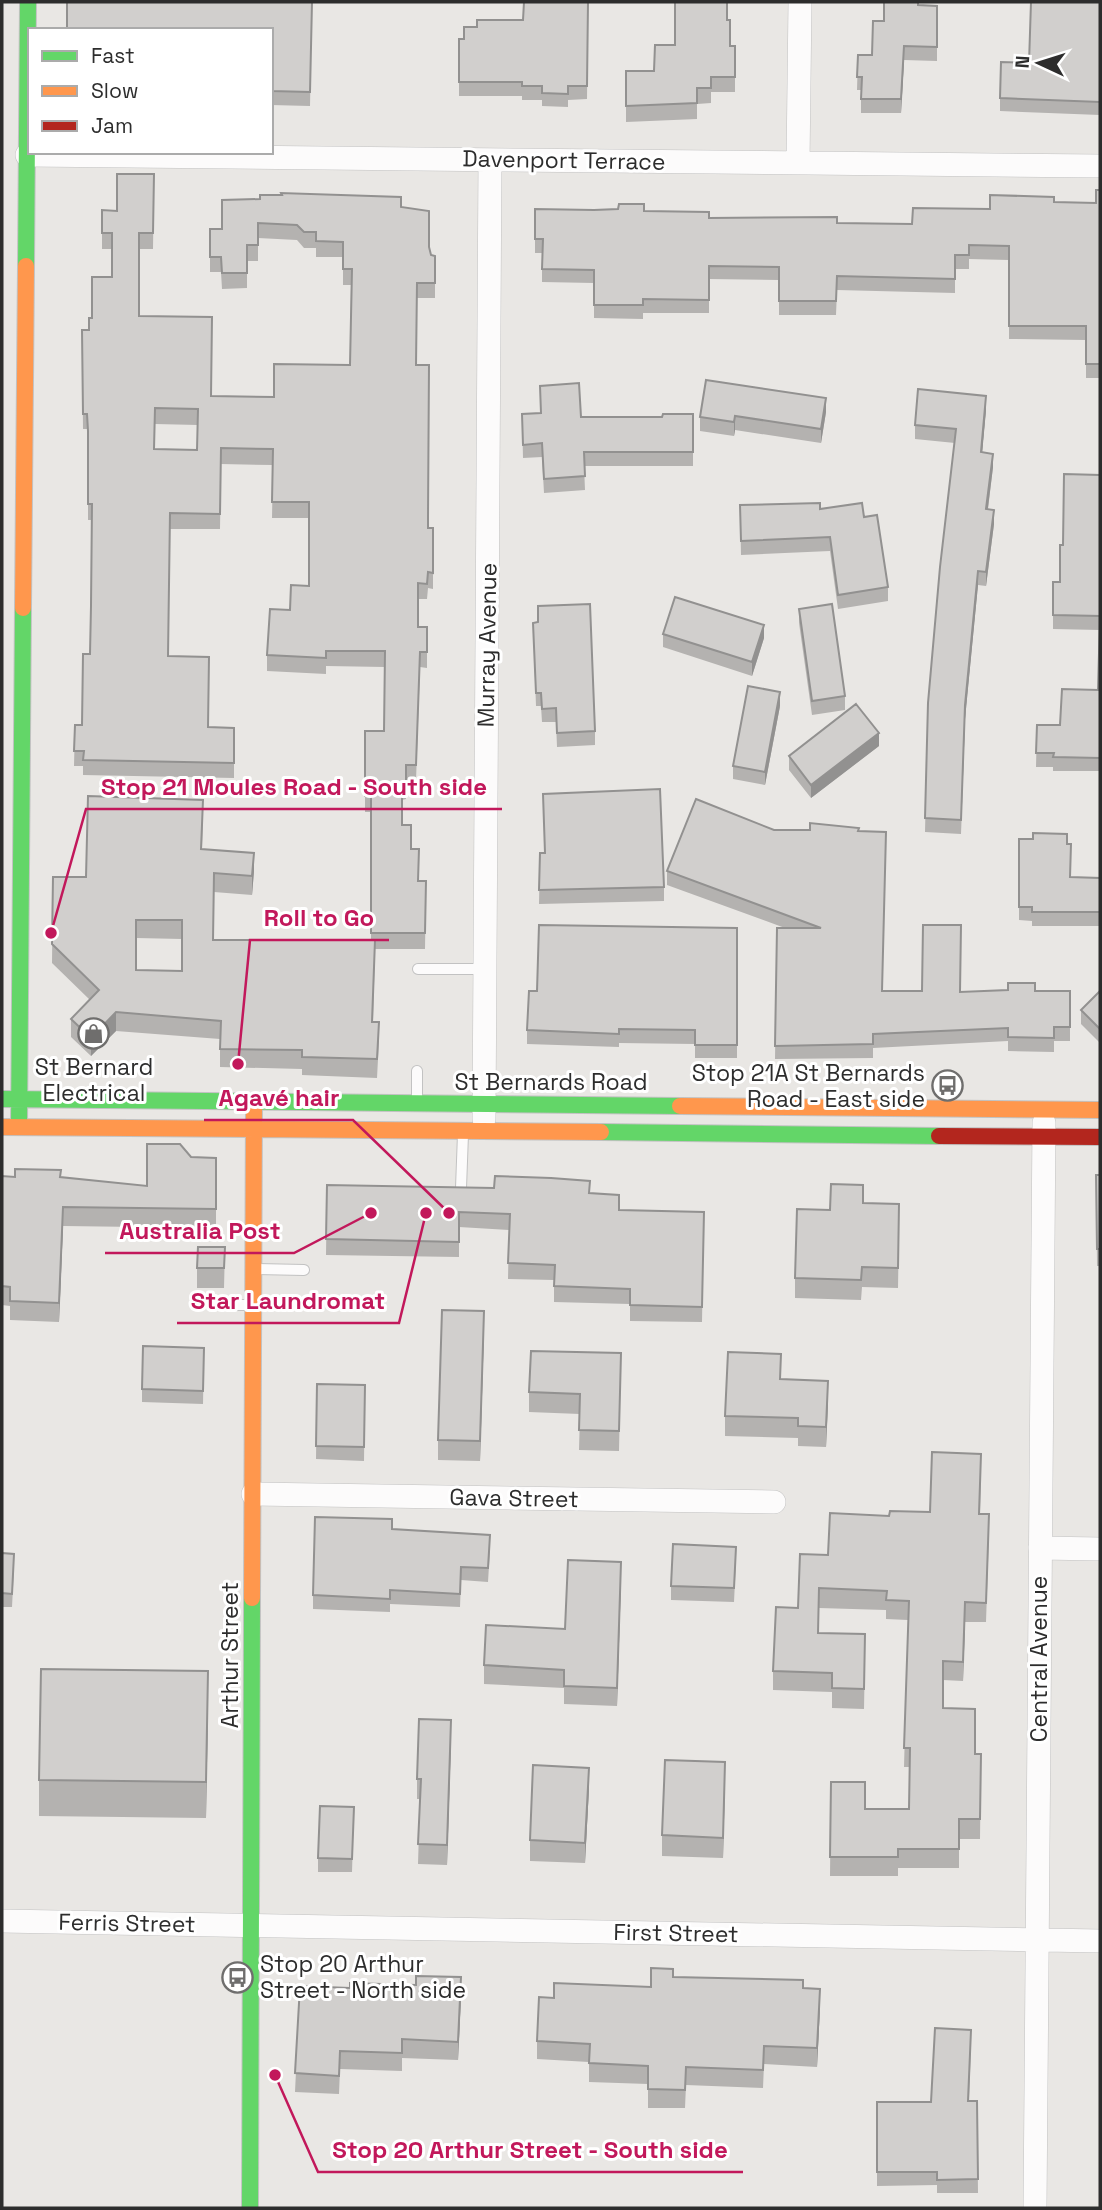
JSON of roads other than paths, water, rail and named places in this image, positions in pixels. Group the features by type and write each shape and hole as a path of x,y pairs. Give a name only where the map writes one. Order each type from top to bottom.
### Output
{"main road":[{"path":"19,1127 28,2"},
{"name":"St Bernards Road","path":"2,1099 1100,1110"},
{"name":"Arthur Street","path":"250,2208 254,1103"},
{"path":"2,1126 1100,1137"}],"street":[{"path":"798,163 800,2"},
{"name":"Davenport Terrace","path":"27,156 1100,166"},
{"name":"Murray Avenue","path":"474,1131 484,1104 490,160"},
{"name":"Central Avenue","path":"1035,2208 1044,1109"},
{"name":"Gava Street","path":"253,1494 774,1502"},
{"path":"1040,1548 1100,1549"},
{"name":"Ferris Street","path":"2,1920 252,1925"},
{"name":"First Street","path":"252,1925 1100,1941"}],"lane":[{"path":"418,969 485,969"},
{"path":"417,1104 418,1071"},
{"path":"461,1188 474,1131"},
{"path":"254,1269 304,1270"},
{"path":"214,1305 254,1305"}],"place":[{"name":"Stop 21 Moules Road - South side","path":"51,933"},
{"name":"St Bernard Electrical","path":"94,1033"},
{"name":"Roll to Go","path":"238,1064"},
{"name":"Stop 21A St Bernards Road - East side","path":"948,1086"},
{"name":"Australia Post","path":"371,1213"},
{"name":"Star Laundromat","path":"426,1213"},
{"name":"Agavé hair","path":"449,1213"},
{"name":"Stop 20 Arthur Street - North side","path":"237,1977"},
{"name":"Stop 20 Arthur Street - South side","path":"275,2075"}]}
